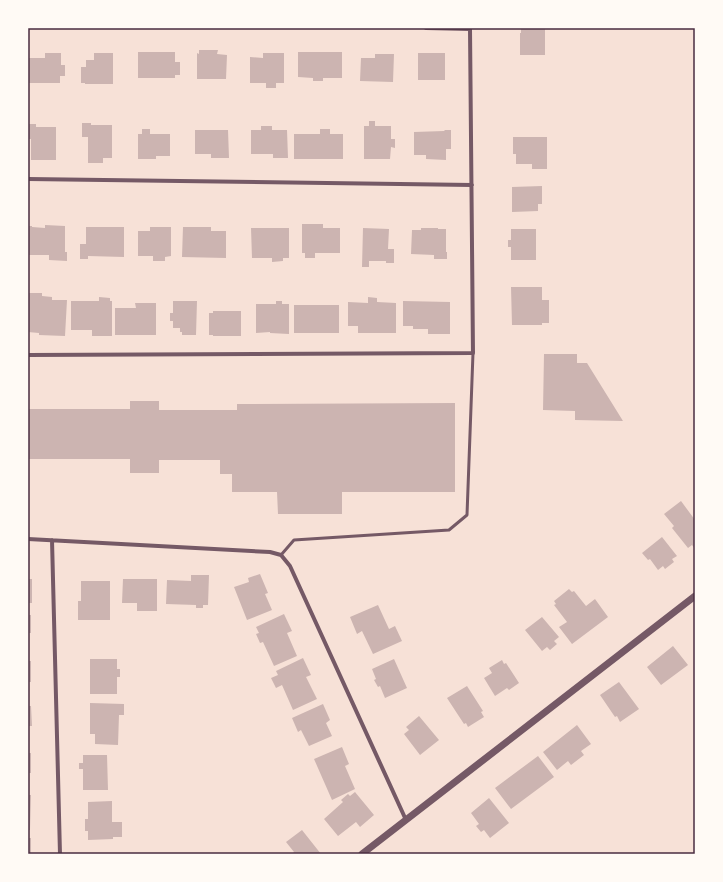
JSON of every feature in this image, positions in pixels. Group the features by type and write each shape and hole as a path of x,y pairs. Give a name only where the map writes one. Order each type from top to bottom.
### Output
{"street":[{"path":"28,355 473,353 470,29 426,28"},
{"path":"28,179 472,184"},
{"path":"28,539 270,552 281,556 290,566 406,820"},
{"path":"52,540 60,854"},
{"path":"362,854 695,596"}],"lane":[{"path":"281,556 294,540 449,530 467,515 473,353"}],"building":[{"path":"521,28 545,28 545,55 520,55"},
{"path":"199,50 218,50 217,54 227,55 226,79 197,79 197,53 199,54"},
{"path":"138,52 175,52 175,62 180,62 180,75 175,75 175,78 138,78"},
{"path":"298,52 342,52 342,78 323,78 323,81 313,81 313,78 298,77"},
{"path":"45,53 61,53 61,65 65,65 65,76 60,76 60,83 28,83 28,58 45,58"},
{"path":"94,53 113,53 113,84 81,83 81,67 86,67 86,60 94,60"},
{"path":"263,53 284,53 284,83 276,83 276,88 266,88 266,83 250,83 250,57 263,58"},
{"path":"418,53 445,53 445,80 418,80"},
{"path":"375,54 394,54 393,82 360,81 361,58 375,58"},
{"path":"369,121 375,121 375,126 391,126 391,139 395,139 395,148 391,147 390,159 364,159 364,126 369,126"},
{"path":"82,123 91,123 91,125 112,125 112,158 103,158 103,163 88,163 88,137 82,137"},
{"path":"28,124 36,124 36,127 56,127 56,160 31,160 31,139 28,139"},
{"path":"261,126 272,126 272,130 287,130 288,158 273,158 273,154 251,154 251,130 261,130"},
{"path":"142,129 150,129 150,134 170,134 170,156 156,156 156,159 138,159 138,134 142,134"},
{"path":"320,129 330,129 330,134 343,134 343,159 294,159 294,134 320,134"},
{"path":"195,130 228,130 229,158 211,158 211,154 195,154"},
{"path":"451,130 451,149 446,149 446,160 426,159 426,155 414,155 414,132"},
{"path":"513,137 547,137 547,169 532,169 532,164 516,164 516,154 513,154"},
{"path":"542,186 542,204 538,204 538,211 512,212 512,187"},
{"path":"302,224 323,224 323,228 340,228 340,253 315,253 315,258 305,258 305,253 302,253"},
{"path":"45,225 65,226 65,252 67,252 67,261 49,260 49,255 28,255 28,226 45,228"},
{"path":"86,227 124,227 124,257 88,256 88,259 80,259 80,244 86,244"},
{"path":"150,227 171,227 171,256 165,257 165,261 153,261 153,256 138,256 138,231 150,231"},
{"path":"183,227 211,227 211,231 226,231 226,258 182,257"},
{"path":"251,228 289,228 289,258 283,258 283,261 272,262 272,258 252,258"},
{"path":"363,228 389,229 388,249 394,249 394,263 386,263 386,261 369,261 369,267 362,267"},
{"path":"421,228 446,229 447,259 434,259 434,255 411,254 412,230 421,230"},
{"path":"511,229 536,229 536,260 511,260 511,247 508,247 508,240 511,240"},
{"path":"511,287 542,287 542,300 549,300 549,323 542,323 542,325 512,325"},
{"path":"28,293 42,293 42,296 52,297 52,300 67,300 65,336 39,335 39,333 28,332"},
{"path":"99,297 110,298 110,301 112,301 112,336 92,336 92,330 71,330 71,301 99,301"},
{"path":"368,297 377,298 377,302 396,303 396,333 358,333 358,326 348,326 348,302 368,303"},
{"path":"173,301 197,301 196,335 182,335 180,328 173,328 173,321 170,321 170,313 173,313"},
{"path":"276,301 282,301 282,304 289,304 289,334 270,332 256,333 256,304 276,304"},
{"path":"403,301 450,302 450,334 428,334 428,329 413,329 413,326 403,326"},
{"path":"135,303 156,303 156,335 115,335 115,308 136,308"},
{"path":"294,305 339,305 339,333 294,333"},
{"path":"213,311 241,311 241,336 209,335 209,313 213,313"},
{"path":"544,354 577,354 577,363 587,363 623,421 575,420 575,411 543,410"},
{"path":"130,401 159,401 159,410 237,410 237,404 455,403 455,492 342,492 342,514 278,514 277,492 232,492 232,474 220,474 220,460 159,460 159,473 130,473 130,459 28,459 28,409 130,409"},
{"path":"681,501 695,520 695,549 692,545 688,548 672,528 674,526 664,514"},
{"path":"662,537 677,556 672,559 674,562 665,569 663,566 658,570 650,559 648,560 642,553"},
{"path":"260,574 268,593 265,594 272,610 247,620 234,587 249,582 248,578"},
{"path":"191,575 209,575 208,605 203,605 203,608 196,608 196,605 166,604 167,580 191,581"},
{"path":"28,579 32,579 32,603 28,603"},
{"path":"123,579 157,579 157,611 137,611 137,603 122,603"},
{"path":"81,581 110,581 110,620 78,620 78,601 81,601"},
{"path":"569,589 572,592 574,591 586,606 595,599 608,617 572,644 559,627 567,622 554,605 556,604 554,601"},
{"path":"378,605 389,629 395,626 402,641 373,654 362,631 357,634 350,617"},
{"path":"284,614 292,631 287,633 297,656 274,666 263,642 260,643 256,634 259,633 256,627"},
{"path":"28,615 31,615 31,633 28,633"},
{"path":"542,617 559,637 554,641 557,644 550,650 547,647 542,651 525,630"},
{"path":"673,646 688,665 661,685 647,667"},
{"path":"303,658 311,675 306,677 317,699 293,710 282,685 276,688 271,678 278,675 276,671"},
{"path":"90,659 117,659 117,669 120,669 120,677 117,677 117,694 90,694"},
{"path":"394,659 407,688 385,698 380,686 378,687 374,680 376,679 372,669"},
{"path":"502,660 504,664 506,663 519,683 509,690 507,688 495,696 484,678 492,673 489,668"},
{"path":"28,661 31,661 31,682 28,682"},
{"path":"619,682 639,709 620,722 600,695"},
{"path":"467,686 483,711 481,712 484,717 468,727 466,723 464,724 447,698"},
{"path":"90,703 124,704 124,715 119,715 118,745 95,744 95,734 90,734"},
{"path":"323,704 330,720 326,723 332,736 309,746 301,730 298,732 292,718"},
{"path":"28,706 31,706 32,726 28,726"},
{"path":"419,716 439,740 420,755 404,734 409,730 406,727"},
{"path":"577,725 591,744 581,751 584,755 571,765 568,761 557,770 543,752"},
{"path":"342,747 349,764 345,766 355,789 332,800 314,759"},
{"path":"28,753 31,753 31,773 28,773"},
{"path":"83,755 107,755 108,790 83,790 83,769 79,769 79,763 83,763"},
{"path":"538,756 554,777 511,809 495,788"},
{"path":"355,792 374,815 360,827 356,822 338,836 324,819 343,802 341,800 348,794 350,796"},
{"path":"28,795 31,795 30,830 28,830"},
{"path":"489,798 509,823 490,838 484,830 481,832 476,826 479,824 471,813"},
{"path":"112,801 112,822 122,822 122,837 113,837 113,839 88,840 88,831 85,831 85,819 88,819 88,802"},
{"path":"302,830 321,854 295,854 293,852 286,842"},
{"path":"28,838 31,838 31,854 28,854"}]}
